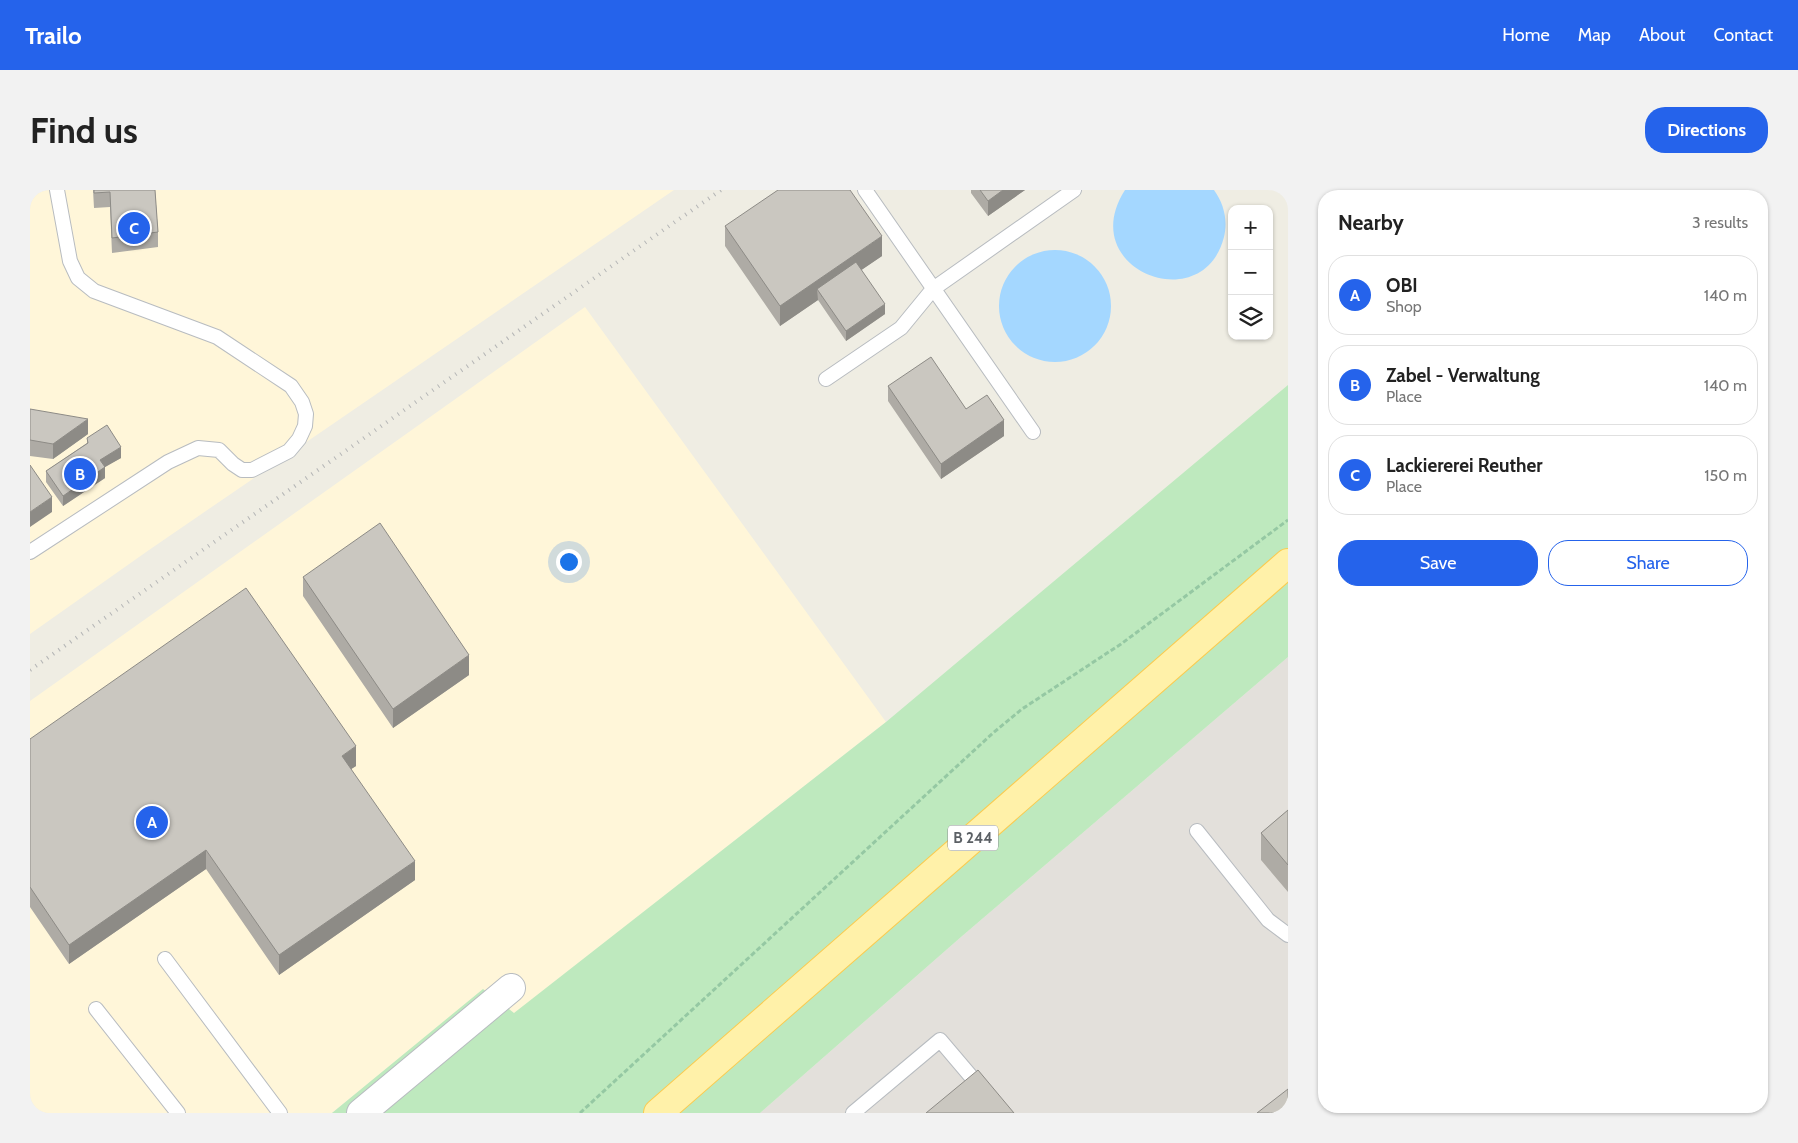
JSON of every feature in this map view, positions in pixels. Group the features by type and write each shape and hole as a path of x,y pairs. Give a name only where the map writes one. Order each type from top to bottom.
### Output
{"main road":[{"name":"B 244","path":"658,1113 1288,563"}],"street":[{"path":"361,1113 511,988"}],"lane":[{"path":"30,552 168,462 198,448 219,450 242,470 252,470 266,464 289,451 299,439 305,426 306,414 302,402 290,386 217,337 94,291 78,278 70,260 57,190"},
{"path":"865,190 1033,432"},
{"path":"826,379 901,328 933,289 1074,190"},
{"path":"1197,831 1268,920 1288,935"},
{"path":"165,959 280,1113"},
{"path":"96,1008 178,1113"},
{"path":"853,1113 940,1040 1002,1113"}],"path":[{"path":"580,1113 993,733 1022,709 1121,644 1288,520"}],"shaded area":[{"path":"30,190 674,190 149,550 30,634"},
{"path":"585,307 886,722 514,1014 483,990 332,1113 30,1113 30,701"},
{"path":"1288,657 1288,1113 760,1113 961,937"}],"green space":[{"path":"1288,385 1288,657 961,937 760,1113 332,1113 483,989 514,1013 886,722"}],"water":[{"path":"1125,190 1214,190 1223,207 1226,224 1224,237 1212,262 1192,276 1170,279 1148,274 1128,261 1116,242 1114,218"},
{"path":"1055,250 1076,254 1095,266 1107,285 1111,306 1107,327 1095,346 1076,358 1055,362 1034,358 1015,346 1003,327 999,306 1003,285 1015,266 1034,254"}],"building":[{"path":"94,190 155,190 158,232 112,238 110,192 94,193"},
{"path":"778,190 850,190 882,236 780,306 725,226"},
{"path":"980,190 1003,190 988,201"},
{"path":"856,262 885,304 846,331 817,289"},
{"path":"931,357 966,409 987,395 1004,420 941,464 888,386"},
{"path":"30,409 88,419 53,444 30,440"},
{"path":"107,425 121,447 100,460 105,467 63,496 46,471 88,443 87,438"},
{"path":"30,465 52,497 30,512"},
{"path":"380,523 469,655 393,709 303,577"},
{"path":"246,588 356,746 342,756 415,861 279,955 206,850 69,945 30,887 30,739"},
{"path":"1288,810 1288,865 1261,833"},
{"path":"978,1070 1014,1113 926,1113"},
{"path":"1288,1089 1288,1113 1257,1113"}],"railway":[{"path":"30,670 721,190"}],"place":[{"name":"Lackiererei Reuther","path":"134,228"},
{"name":"Zabel - Verwaltung","path":"80,474"},
{"name":"OBI","path":"152,822"}]}
